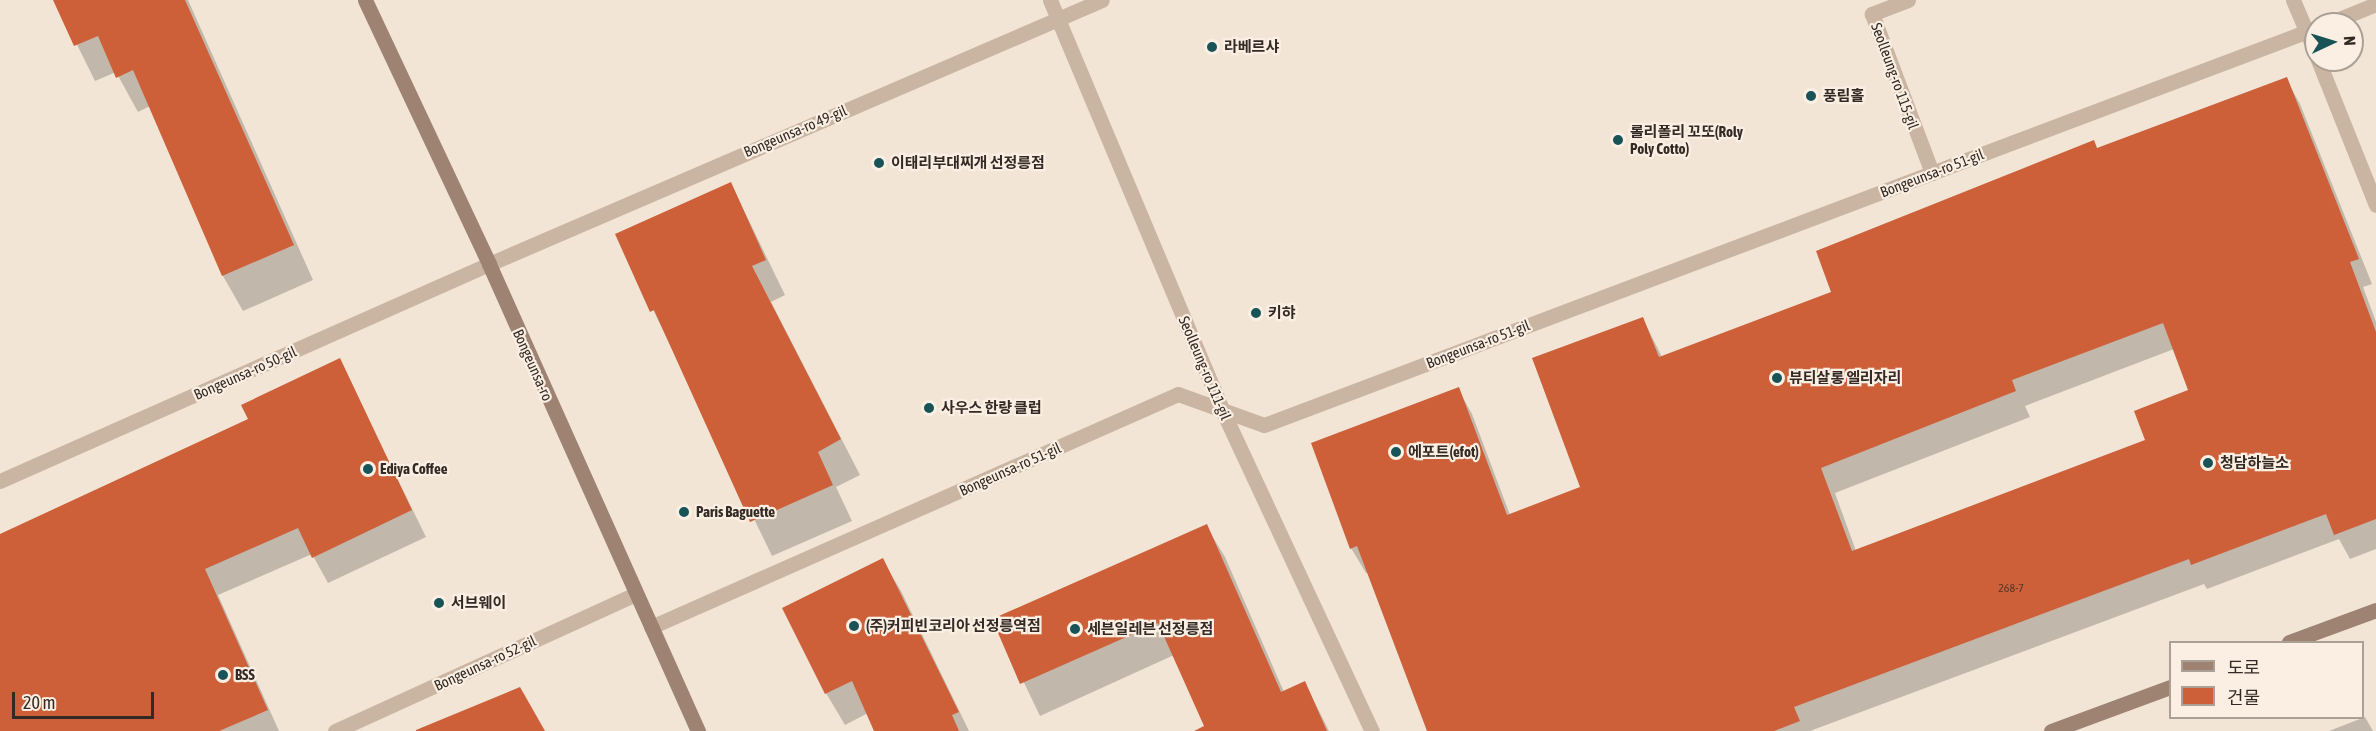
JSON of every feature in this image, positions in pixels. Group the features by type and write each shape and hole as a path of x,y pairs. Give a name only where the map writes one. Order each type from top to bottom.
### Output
{"main road":[{"name":"Bongeunsa-ro","path":"365,0 489,264 634,594 698,731"},
{"path":"2292,641 2376,610"},
{"path":"2051,731 2169,687"}],"street":[{"name":"Seolleung-ro 111-gil","path":"1050,0 1224,414 1372,731"},
{"name":"Bongeunsa-ro 49-gil","path":"489,264 1102,0"},
{"name":"Seolleung-ro 115-gil","path":"1908,0 1872,14 1932,173"},
{"path":"2294,0 2304,17"},
{"path":"2356,12 2376,4"},
{"name":"Bongeunsa-ro 51-gil","path":"651,627 1178,394 1224,414 1263,425 2304,33"},
{"path":"2323,72 2376,205"},
{"name":"Bongeunsa-ro 50-gil","path":"0,481 489,264"},
{"name":"Bongeunsa-ro 52-gil","path":"335,731 634,594"}],"building":[{"path":"53,0 185,0 294,245 222,276 133,70 116,78 98,36 74,46"},
{"path":"2287,77 2359,259 2350,262 2376,332 2376,519 2334,535 2326,514 2191,565 2189,559 1794,707 1800,721 1774,731 1427,731 1357,546 1350,549 1311,443 1459,387 1507,515 1580,487 1532,358 1643,317 1659,357 1831,292 1816,251 2094,140 2097,148","holes":["2163,323 2188,390 2134,411 2145,440 1852,551 1821,468 2016,391 2012,380"]},
{"path":"731,182 766,260 752,266 841,439 818,452 833,485 750,522 654,310 650,312 615,234"},
{"path":"340,358 412,510 312,558 298,528 205,569 268,710 219,731 0,731 0,534 248,419 241,405"},
{"path":"1207,524 1281,692 1305,681 1327,731 1194,731 1204,726 1158,623 1020,684 992,619"},
{"name":"(주)커피빈코리아 선정릉역점","path":"883,558 959,712 952,715 959,731 874,731 852,681 825,694 782,608"},
{"path":"520,687 545,731 416,731 416,730"}],"place":[{"name":"라베르샤","path":"1212,47"},
{"name":"풍림홀","path":"1811,96"},
{"name":"롤리폴리 꼬또(Roly Poly Cotto)","path":"1618,140"},
{"name":"이태리부대찌개 선정릉점","path":"879,163"},
{"name":"키햐","path":"1256,313"},
{"name":"뷰티살롱 엘리자리","path":"1777,378"},
{"name":"사우스 한량 클럽","path":"929,408"},
{"name":"에포트(efot)","path":"1396,452"},
{"name":"청담하늘소","path":"2208,463"},
{"name":"Ediya Coffee","path":"368,469"},
{"name":"Paris Baguette","path":"684,512"},
{"name":"서브웨이","path":"439,603"},
{"name":"(주)커피빈코리아 선정릉역점","path":"854,626"},
{"name":"세븐일레븐 선정릉점","path":"1075,629"},
{"name":"BSS","path":"223,675"}]}
